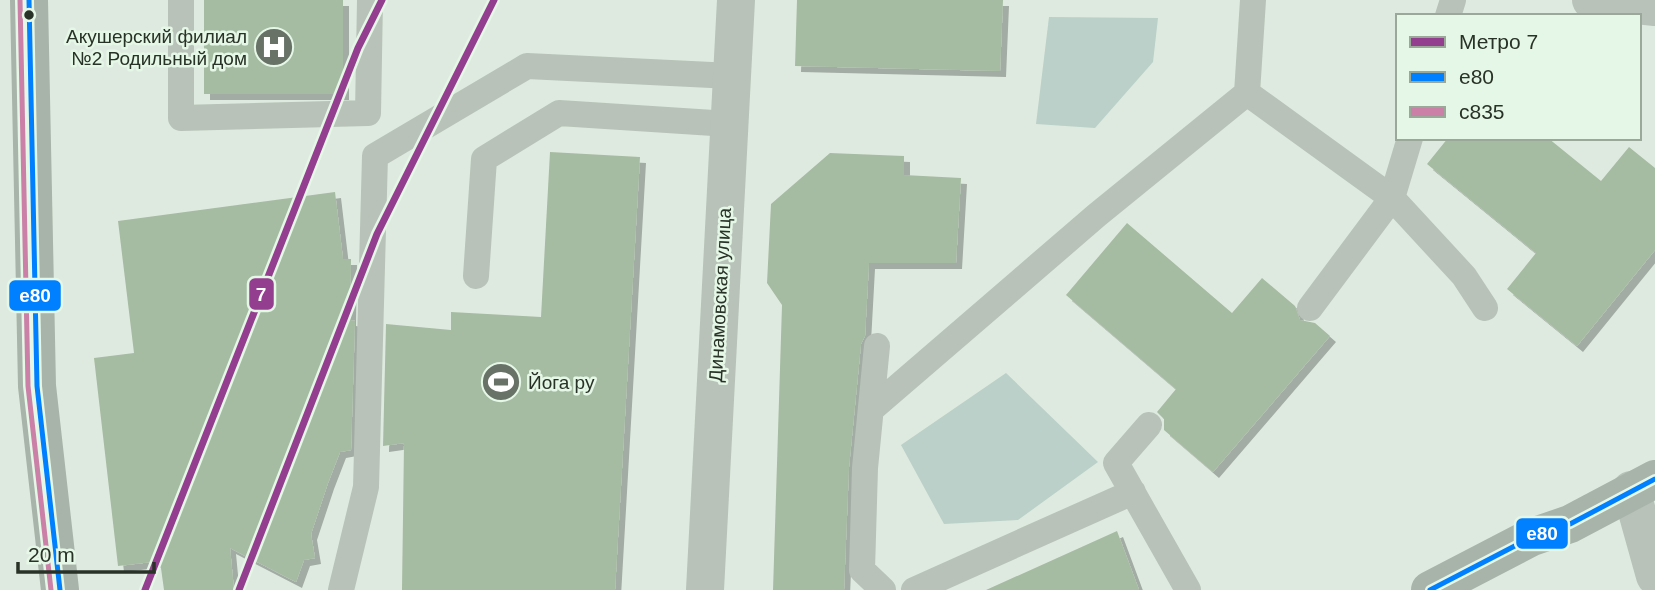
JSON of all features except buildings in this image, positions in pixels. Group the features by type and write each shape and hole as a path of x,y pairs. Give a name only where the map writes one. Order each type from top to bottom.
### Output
{"main road":[{"path":"29,0 37,386 60,590"},
{"path":"1430,590 1532,537 1570,524 1643,485"}],"street":[{"name":"Динамовская улица","path":"705,590 736,0"},
{"path":"1591,0 1655,7"},
{"path":"1643,485 1655,576"}],"lane":[{"path":"181,0 181,118 368,113 370,0"},
{"path":"873,408 1097,215 1247,93 1253,0"},
{"path":"341,590 366,487 376,156 527,66 732,76"},
{"path":"1247,93 1392,198 1464,276 1485,308"},
{"path":"476,276 484,159 559,113 729,124"},
{"path":"1310,308 1392,198 1409,140"},
{"path":"877,346 865,468 862,570 883,590"},
{"path":"1149,425 1116,463 1188,590"},
{"path":"914,590 1133,492"}],"shaded area":[{"path":"1049,17 1158,18 1153,62 1095,128 1036,124"},
{"path":"1006,373 1098,462 1018,520 944,524 901,445"}],"metro line":[{"name":"7","path":"145,590 358,48 382,0"},
{"name":"7","path":"239,590 377,234 494,0"}],"transit line":[{"name":"с835","path":"20,0 28,386 51,590"},
{"name":"е80","path":"29,0 37,386 60,590"},
{"name":"е80","path":"1430,590 1532,537 1570,524 1655,479"}],"place":[{"name":"Акушерский филиал №2 Родильный дом","path":"274,47"},
{"name":"Йога ру","path":"501,382"}]}
